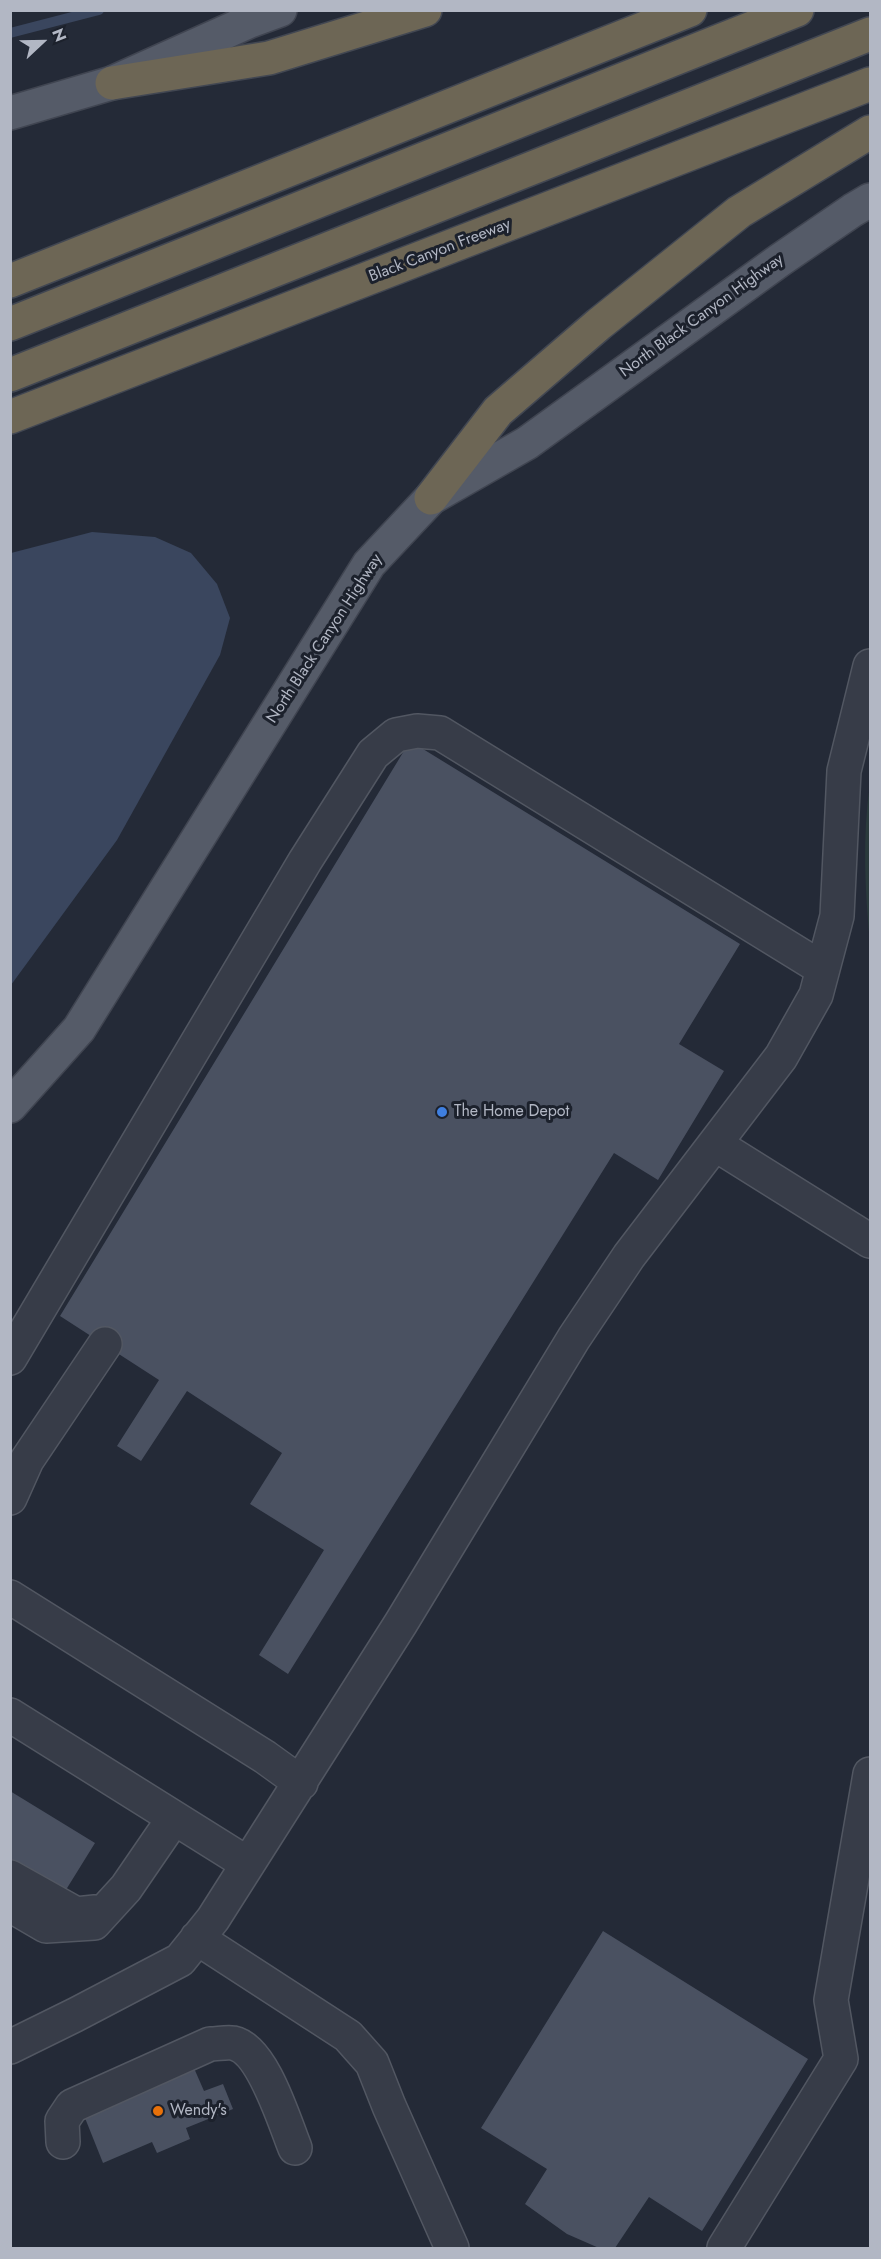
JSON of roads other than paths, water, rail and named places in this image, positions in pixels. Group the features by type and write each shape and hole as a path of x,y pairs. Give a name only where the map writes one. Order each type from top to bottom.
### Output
{"highway":[{"path":"112,83 269,58 425,10"},
{"path":"10,281 690,10"},
{"path":"10,324 797,10"},
{"path":"10,375 870,34"},
{"name":"Black Canyon Freeway","path":"10,417 870,84"},
{"path":"431,498 498,411 598,324 739,212 870,132"}],"main road":[{"path":"10,113 112,83 250,21 280,10"},
{"name":"North Black Canyon Highway","path":"10,1106 79,1029 369,564 431,498 526,443 780,260 870,200"}],"lane":[{"path":"10,2047 75,2016 180,1960 213,1919 395,1633 574,1338 628,1256 781,1057 816,995 837,916 844,771 870,666"},
{"path":"10,1358 304,861 373,754 396,735 417,731 440,733 823,969"},
{"path":"715,1144 870,1240"},
{"path":"10,1498 27,1460 105,1344"},
{"path":"10,1597 265,1757 301,1783"},
{"path":"10,1715 248,1864"},
{"path":"724,2248 841,2059 831,2000 870,1774"},
{"path":"10,1905 46,1926 94,1923 126,1888 174,1818"},
{"path":"10,1877 76,1914 105,1911"},
{"path":"197,1938 348,2036 372,2063 452,2248"},
{"path":"63,2142 62,2121 72,2106 210,2044 233,2043 247,2050 260,2064 295,2148"}],"water":[{"path":"92,532 155,537 191,553 217,584 230,618 220,655 117,840 11,985 11,553"}],"waterway":[{"path":"10,33 99,10"}],"place":[{"name":"The Home Depot","path":"442,1112"},
{"name":"Wendy's","path":"158,2111"}]}
